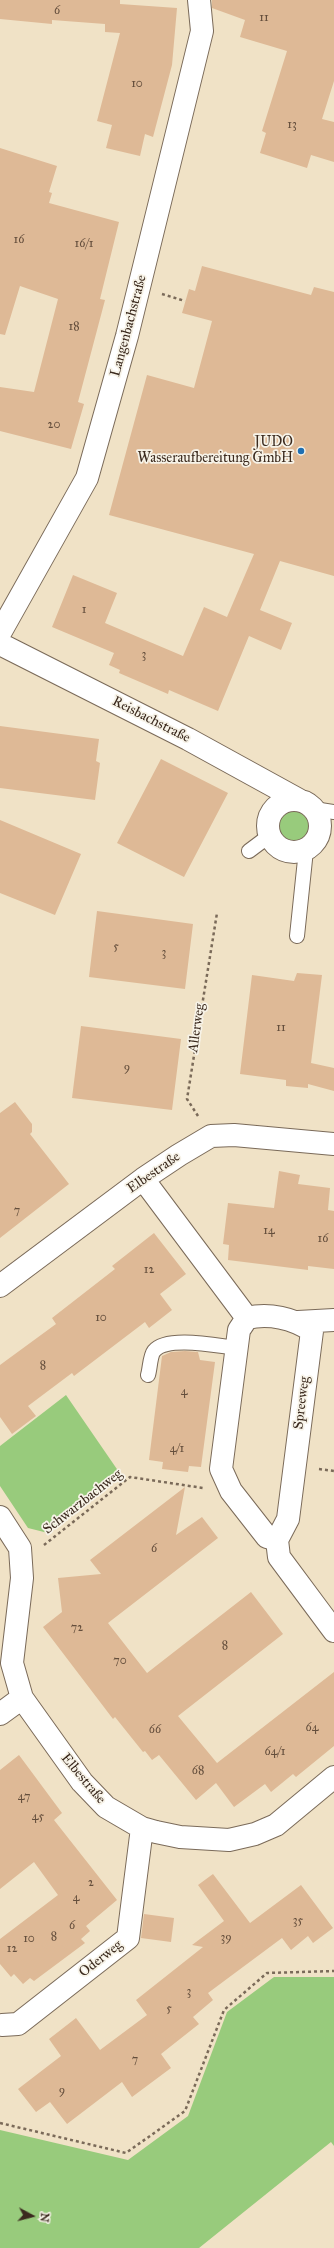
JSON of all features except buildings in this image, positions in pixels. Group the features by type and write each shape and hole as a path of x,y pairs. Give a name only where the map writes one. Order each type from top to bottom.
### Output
{"street":[{"name":"Langenbachstraße","path":"0,633 87,478 127,336 202,31 199,0"},
{"name":"Reisbachstraße","path":"0,644 188,739 316,807"},
{"path":"290,799 316,807 319,816 320,832 317,839 306,850 290,852 282,850 275,845 269,836 268,822 275,807 290,799"},
{"name":"Elbestraße","path":"0,1286 144,1179 178,1155 211,1136 234,1135 334,1144"},
{"path":"144,1179 247,1318"},
{"path":"334,1320 298,1322 261,1315 247,1318 240,1330 221,1469 231,1491 267,1537 277,1540 279,1557 334,1630"},
{"name":"Spreeweg","path":"277,1540 288,1519 312,1331 298,1322"},
{"name":"Elbestraße","path":"0,1517 20,1548 22,1578 12,1663 22,1698 82,1782 106,1807 142,1828 180,1836 229,1840 255,1834 276,1825 334,1777"},
{"path":"0,1714 22,1698"},
{"name":"Oderweg","path":"1,2022 18,2024 128,1938 142,1828"}],"lane":[{"path":"249,851 269,836"},
{"path":"297,936 306,850"},
{"path":"148,1375 152,1352 160,1345 175,1342 237,1348"}],"path":[{"name":"Allerweg","path":"211,1136 187,1099 217,913"},
{"name":"Schwarzbachweg","path":"20,1548 41,1548 130,1476 163,1483 231,1491"},
{"path":"0,2123 126,2153 185,2111 224,2010 267,1973 334,1971"}],"green space":[{"path":"299,809 308,814 312,819 312,833 308,838 303,842 293,843 289,842 280,833 279,823 280,819 289,810"},
{"path":"66,1395 121,1475 48,1533 28,1528 0,1486 0,1446"},
{"path":"274,1977 334,1977 334,2146 331,2142 199,2248 0,2248 0,2130 128,2160 188,2116 227,2012"}],"place":[{"name":"JUDO Wasseraufbereitung GmbH","path":"301,451"}]}
